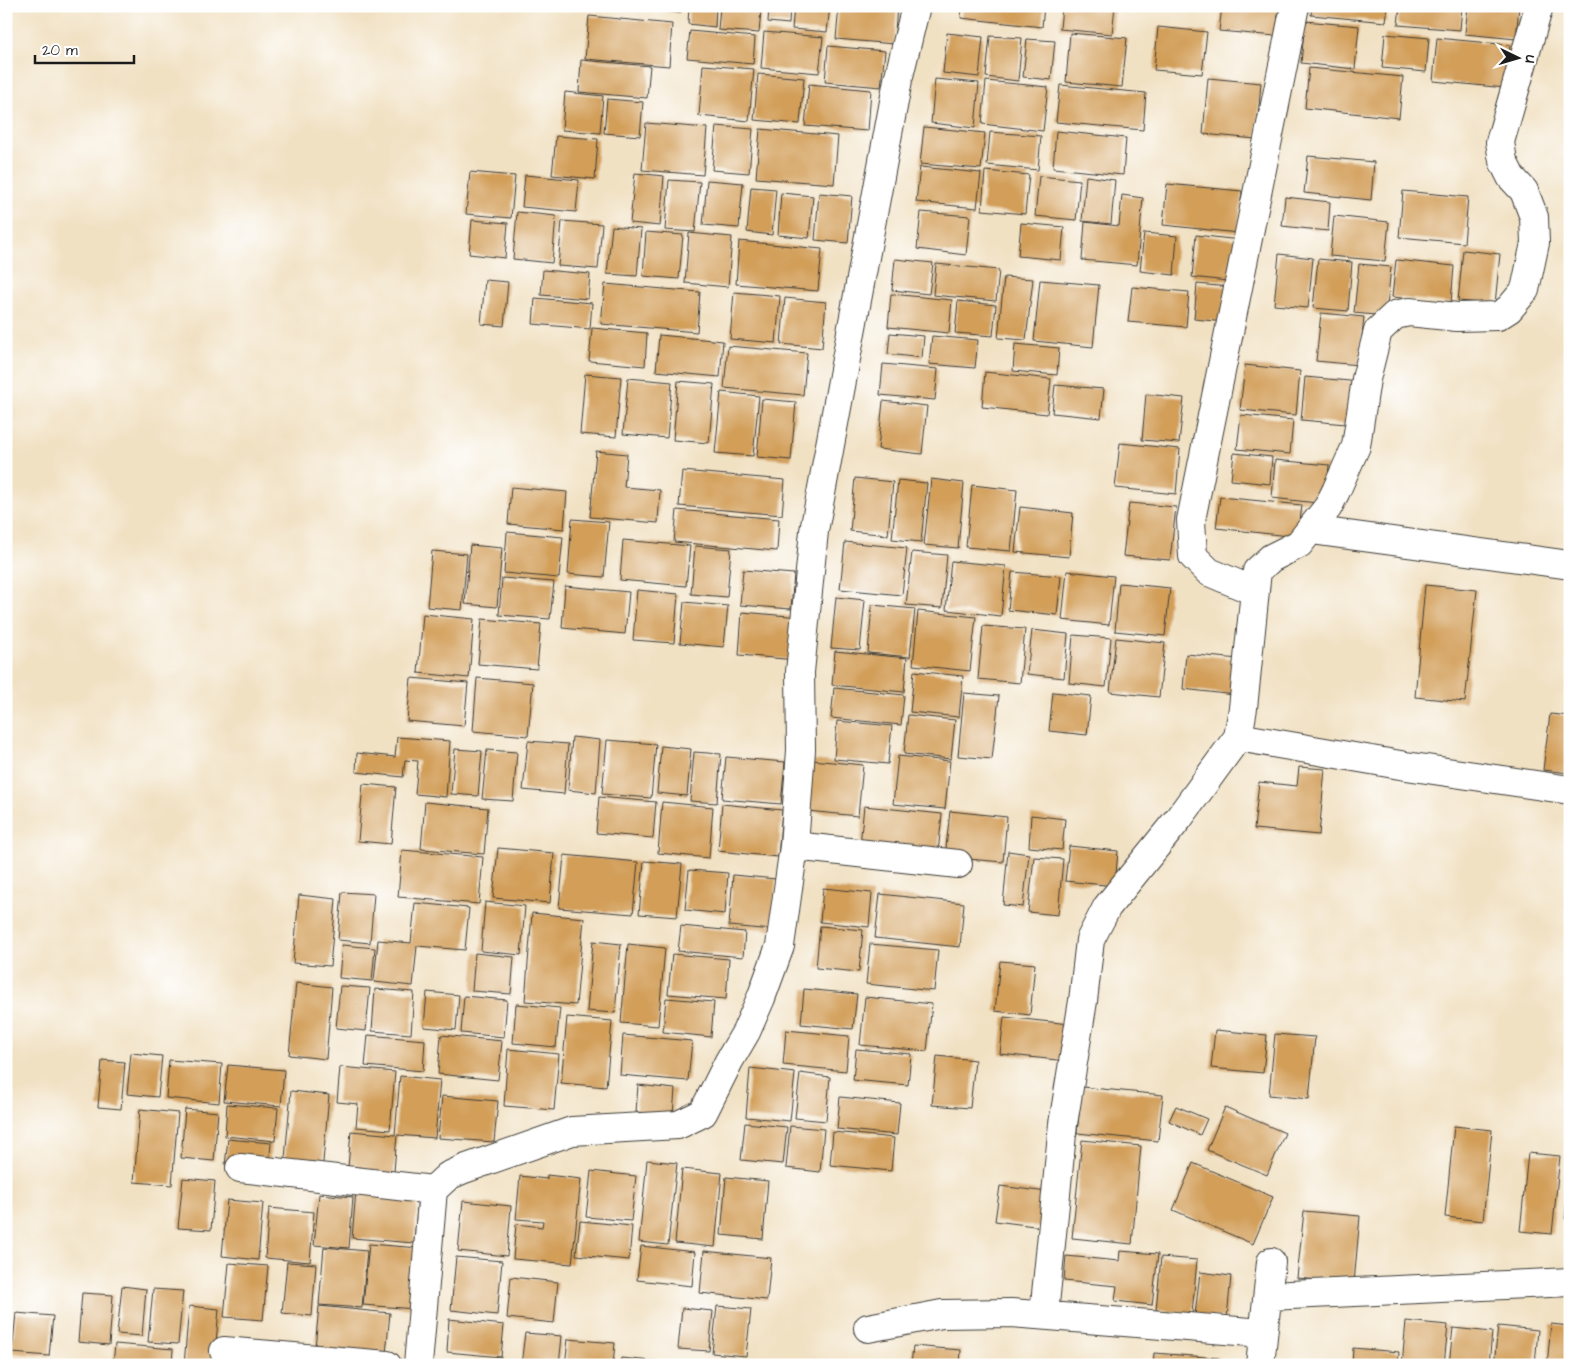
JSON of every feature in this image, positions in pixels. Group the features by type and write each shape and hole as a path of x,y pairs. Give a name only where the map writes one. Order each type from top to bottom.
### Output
{"street":[{"path":"418,1365 434,1190 448,1176 464,1169 572,1131 678,1125 703,1113 719,1079 746,1032 780,946 794,846 801,750 800,672 814,531 898,80 916,6"},
{"path":"1254,590 1209,572 1192,556 1191,520 1295,6"},
{"path":"1044,1314 1063,1124 1083,1001 1090,940 1107,907 1179,818 1238,737 1244,708 1257,571 1271,558 1299,544 1312,530 1336,491 1356,446 1366,378 1378,331 1394,315 1409,312 1456,317 1498,316 1509,309 1525,290 1535,243 1534,217 1524,191 1511,177 1503,161 1500,142 1539,6"},
{"path":"1312,530 1570,565"},
{"path":"1238,737 1406,766 1570,790"},
{"path":"794,846 958,864"},
{"path":"240,1168 434,1190"},
{"path":"1260,1365 1269,1296 1271,1262"},
{"path":"1269,1296 1570,1282"},
{"path":"868,1328 942,1314 1044,1314 1263,1333"},
{"path":"224,1351 388,1365"}],"building":[{"path":"619,6 680,6 680,13"},
{"path":"689,6 716,6 715,27 688,24"},
{"path":"720,6 761,10 759,33 718,30"},
{"path":"769,6 790,6 789,24 768,22"},
{"path":"794,6 830,6 827,32 792,29"},
{"path":"839,6 897,6 894,44 836,39"},
{"path":"962,6 1044,6 1042,27 961,18"},
{"path":"1062,6 1115,6 1112,34 1060,29"},
{"path":"1222,6 1279,6 1276,36 1219,31"},
{"path":"1312,6 1388,6 1386,22 1311,15"},
{"path":"1400,6 1462,6 1460,30 1398,25"},
{"path":"1468,6 1519,6 1516,39 1465,34"},
{"path":"589,16 672,24 669,66 585,59"},
{"path":"1305,21 1359,26 1355,69 1301,63"},
{"path":"1158,27 1207,32 1202,74 1154,70"},
{"path":"690,31 755,37 753,64 687,58"},
{"path":"764,32 823,37 819,73 761,68"},
{"path":"947,33 983,37 979,77 943,73"},
{"path":"1070,33 1127,38 1122,87 1066,82"},
{"path":"1385,34 1429,38 1426,72 1382,68"},
{"path":"990,36 1022,38 1018,81 986,77"},
{"path":"1437,38 1510,45 1506,88 1433,81"},
{"path":"1027,39 1055,41 1051,80 1023,77"},
{"path":"828,46 885,51 881,87 825,82"},
{"path":"581,60 650,66 647,98 579,92"},
{"path":"703,65 754,69 749,121 699,116"},
{"path":"1309,68 1403,77 1399,118 1305,108"},
{"path":"758,74 804,78 800,124 754,120"},
{"path":"1208,78 1261,83 1256,139 1203,134"},
{"path":"935,79 979,83 975,128 931,123"},
{"path":"986,81 1048,87 1043,131 982,124"},
{"path":"809,84 871,90 868,131 805,126"},
{"path":"1060,85 1146,93 1143,130 1056,122"},
{"path":"565,92 603,96 600,133 562,130"},
{"path":"607,99 643,102 640,136 604,133"},
{"path":"646,123 707,128 703,175 642,170"},
{"path":"716,126 753,129 749,173 712,170"},
{"path":"924,127 985,133 981,169 920,164"},
{"path":"760,129 838,136 834,184 756,178"},
{"path":"1056,131 1126,138 1123,175 1053,168"},
{"path":"990,132 1041,136 1038,170 987,165"},
{"path":"556,136 598,139 595,179 552,175"},
{"path":"1308,156 1374,162 1371,200 1304,193"},
{"path":"920,167 981,173 977,208 916,202"},
{"path":"985,171 1029,175 1025,214 982,210"},
{"path":"470,172 515,176 511,218 466,214"},
{"path":"635,173 664,176 660,226 630,223"},
{"path":"525,175 579,180 576,212 522,207"},
{"path":"1039,176 1080,180 1076,220 1035,216"},
{"path":"1086,176 1115,180 1111,224 1082,221"},
{"path":"669,180 700,182 695,232 665,230"},
{"path":"707,180 743,183 739,228 703,225"},
{"path":"1167,184 1242,191 1238,233 1163,225"},
{"path":"751,187 776,189 772,235 747,232"},
{"path":"1403,191 1468,197 1464,243 1399,237"},
{"path":"781,193 813,196 809,238 778,235"},
{"path":"819,193 852,196 848,243 815,240"},
{"path":"1122,195 1143,198 1137,265 1082,260 1085,222 1119,226"},
{"path":"1285,197 1330,202 1328,231 1282,226"},
{"path":"517,212 556,216 552,263 513,259"},
{"path":"921,212 970,216 966,255 917,249"},
{"path":"1334,216 1389,222 1385,261 1330,256"},
{"path":"472,220 508,223 505,258 469,254"},
{"path":"562,221 602,224 598,269 558,266"},
{"path":"1021,223 1064,227 1061,260 1018,256"},
{"path":"612,226 641,229 637,276 607,274"},
{"path":"646,232 683,235 679,279 643,276"},
{"path":"689,233 732,237 728,287 685,283"},
{"path":"1144,233 1177,236 1174,275 1140,271"},
{"path":"1196,235 1240,240 1236,282 1192,277"},
{"path":"739,241 822,249 818,291 736,284"},
{"path":"1463,250 1500,254 1495,304 1458,301"},
{"path":"1279,254 1313,258 1308,308 1274,305"},
{"path":"895,259 933,263 929,294 892,290"},
{"path":"1318,259 1352,262 1348,311 1313,308"},
{"path":"1396,260 1454,266 1451,303 1392,297"},
{"path":"936,264 999,270 996,301 933,295"},
{"path":"1359,264 1391,267 1386,316 1354,313"},
{"path":"543,270 590,274 588,299 541,295"},
{"path":"1004,277 1033,279 1026,340 998,338"},
{"path":"485,280 508,282 504,326 481,324"},
{"path":"1040,280 1099,285 1093,347 1034,341"},
{"path":"605,284 700,292 697,332 601,324"},
{"path":"1197,284 1229,287 1225,322 1194,319"},
{"path":"1132,287 1189,292 1186,327 1128,322"},
{"path":"734,292 780,296 776,343 730,339"},
{"path":"891,294 952,300 949,333 888,327"},
{"path":"535,298 592,303 590,329 533,324"},
{"path":"785,298 826,302 822,348 781,344"},
{"path":"958,301 996,305 993,336 955,333"},
{"path":"1321,313 1364,317 1359,365 1316,361"},
{"path":"592,328 647,333 645,366 589,361"},
{"path":"890,333 924,336 922,358 888,354"},
{"path":"659,335 723,341 720,377 656,371"},
{"path":"932,336 978,340 975,368 929,364"},
{"path":"1015,344 1059,348 1057,375 1013,371"},
{"path":"728,346 807,353 803,395 724,388"},
{"path":"883,364 938,369 935,400 880,395"},
{"path":"1245,365 1300,371 1296,415 1240,410"},
{"path":"985,372 1051,379 1047,414 982,407"},
{"path":"585,374 621,377 616,437 580,434"},
{"path":"1305,377 1361,382 1357,425 1301,420"},
{"path":"628,378 672,382 667,438 623,434"},
{"path":"678,381 714,384 709,443 673,440"},
{"path":"1055,385 1104,389 1101,418 1052,413"},
{"path":"721,392 759,396 753,456 715,453"},
{"path":"1146,394 1184,398 1179,443 1142,440"},
{"path":"762,399 796,402 791,460 757,457"},
{"path":"883,401 927,406 922,454 878,449"},
{"path":"1241,415 1293,420 1290,454 1237,449"},
{"path":"1120,443 1180,449 1176,494 1115,488"},
{"path":"596,451 627,454 624,487 660,490 658,523 590,517"},
{"path":"1234,453 1272,457 1270,484 1231,480"},
{"path":"1275,460 1329,465 1326,504 1272,498"},
{"path":"682,471 785,480 782,515 679,506"},
{"path":"855,478 893,482 888,535 850,531"},
{"path":"931,479 964,483 958,548 924,545"},
{"path":"898,480 927,483 921,542 892,539"},
{"path":"972,485 1017,490 1011,551 966,547"},
{"path":"511,487 567,492 564,529 508,524"},
{"path":"1220,497 1302,505 1298,537 1216,528"},
{"path":"1129,503 1176,507 1170,560 1123,556"},
{"path":"1020,507 1073,513 1069,557 1015,552"},
{"path":"677,510 779,519 777,551 674,542"},
{"path":"572,519 609,522 604,577 568,574"},
{"path":"507,532 563,537 559,578 504,573"},
{"path":"623,540 690,546 686,586 620,580"},
{"path":"845,542 907,548 902,595 840,589"},
{"path":"470,545 502,548 497,607 465,604"},
{"path":"695,546 731,549 727,597 691,594"},
{"path":"432,551 467,554 462,610 427,607"},
{"path":"912,552 947,555 942,608 906,605"},
{"path":"951,561 1006,566 1001,616 946,610"},
{"path":"743,570 794,574 791,609 740,605"},
{"path":"1067,571 1114,576 1109,625 1062,620"},
{"path":"1012,572 1061,576 1057,615 1008,610"},
{"path":"502,578 554,582 550,619 499,615"},
{"path":"1119,583 1170,588 1165,636 1115,631"},
{"path":"1425,585 1477,590 1465,702 1415,697"},
{"path":"565,586 629,592 625,634 562,628"},
{"path":"637,590 678,594 674,643 633,640"},
{"path":"836,597 865,600 860,650 831,648"},
{"path":"684,602 728,606 724,647 680,643"},
{"path":"872,605 915,609 910,657 868,653"},
{"path":"918,611 976,617 970,671 913,665"},
{"path":"742,612 800,617 796,660 739,655"},
{"path":"423,614 474,619 469,678 418,673"},
{"path":"482,619 541,624 537,669 478,664"},
{"path":"983,626 1025,629 1020,683 978,679"},
{"path":"1032,630 1068,634 1064,678 1027,674"},
{"path":"1073,635 1111,638 1106,687 1069,683"},
{"path":"1116,638 1165,643 1159,697 1110,692"},
{"path":"835,651 907,658 904,692 832,685"},
{"path":"1186,654 1239,659 1235,695 1183,689"},
{"path":"914,671 963,676 959,717 910,712"},
{"path":"411,678 468,683 464,726 407,721"},
{"path":"477,678 533,683 528,736 473,731"},
{"path":"834,688 904,695 901,725 831,718"},
{"path":"1053,692 1091,696 1087,735 1049,731"},
{"path":"964,693 999,696 992,759 958,756"},
{"path":"1550,714 1570,716 1570,773 1543,770"},
{"path":"908,715 955,720 951,759 904,754"},
{"path":"837,721 892,726 888,764 834,759"},
{"path":"397,737 450,741 446,797 415,794 418,761 405,760 403,777 356,772 357,753 395,757"},
{"path":"572,737 600,740 596,793 568,790"},
{"path":"607,740 656,744 651,798 602,794"},
{"path":"528,741 568,744 564,794 523,790"},
{"path":"661,746 691,749 687,796 657,793"},
{"path":"455,749 482,751 478,796 451,794"},
{"path":"487,750 517,752 513,801 482,799"},
{"path":"694,752 721,754 717,803 690,801"},
{"path":"898,756 950,761 945,809 893,804"},
{"path":"726,757 785,762 781,804 722,799"},
{"path":"812,760 863,765 858,816 807,811"},
{"path":"1299,767 1325,769 1319,835 1254,829 1259,782 1297,786"},
{"path":"363,784 396,787 391,844 358,841"},
{"path":"599,797 656,802 653,838 596,833"},
{"path":"425,802 488,808 484,854 421,849"},
{"path":"662,802 713,807 709,858 658,853"},
{"path":"722,804 782,810 778,857 718,851"},
{"path":"864,806 942,814 938,853 860,845"},
{"path":"950,811 1007,817 1003,862 945,857"},
{"path":"1031,815 1065,819 1062,850 1029,847"},
{"path":"1069,846 1118,851 1115,886 1065,881"},
{"path":"498,848 554,853 550,903 493,898"},
{"path":"402,850 483,857 479,904 398,897"},
{"path":"1008,851 1029,854 1023,907 1003,905"},
{"path":"564,855 638,862 633,914 559,908"},
{"path":"1034,857 1063,859 1058,915 1028,912"},
{"path":"644,861 682,864 677,917 639,914"},
{"path":"689,870 728,873 725,914 685,910"},
{"path":"733,875 776,879 772,930 729,926"},
{"path":"823,888 872,893 869,927 820,922"},
{"path":"342,892 374,894 370,943 338,940"},
{"path":"880,894 964,903 960,947 875,938"},
{"path":"299,895 336,899 330,966 293,963"},
{"path":"485,902 525,906 521,955 481,951"},
{"path":"415,903 469,908 465,950 417,946 413,986 374,982 378,940 411,943"},
{"path":"532,913 584,918 576,1005 525,1001"},
{"path":"681,926 745,932 743,957 678,951"},
{"path":"820,926 863,930 859,972 816,968"},
{"path":"593,941 621,944 615,1013 587,1011"},
{"path":"628,944 665,948 658,1026 621,1023"},
{"path":"870,944 938,950 934,991 866,984"},
{"path":"342,945 375,948 372,981 339,978"},
{"path":"475,953 514,957 511,994 472,991"},
{"path":"672,954 729,959 726,999 668,994"},
{"path":"1000,961 1035,964 1030,1015 995,1011"},
{"path":"296,983 332,987 326,1059 289,1055"},
{"path":"340,986 370,988 366,1031 336,1028"},
{"path":"375,989 414,992 411,1034 372,1031"},
{"path":"804,989 857,994 853,1029 801,1024"},
{"path":"427,992 459,995 456,1030 424,1027"},
{"path":"464,996 507,1000 504,1037 461,1033"},
{"path":"865,997 932,1004 927,1051 860,1045"},
{"path":"666,998 714,1002 711,1037 663,1032"},
{"path":"516,1004 560,1008 556,1047 513,1043"},
{"path":"567,1017 612,1021 606,1087 561,1083"},
{"path":"1004,1017 1070,1024 1067,1061 1000,1054"},
{"path":"786,1030 849,1036 846,1071 783,1065"},
{"path":"1215,1030 1267,1035 1263,1073 1211,1068"},
{"path":"1275,1034 1315,1037 1309,1099 1269,1095"},
{"path":"368,1035 425,1040 423,1071 365,1066"},
{"path":"441,1035 502,1041 498,1080 438,1074"},
{"path":"623,1035 692,1041 688,1081 620,1075"},
{"path":"508,1049 559,1054 554,1110 504,1106"},
{"path":"856,1049 911,1054 908,1085 853,1080"},
{"path":"131,1053 162,1056 158,1097 127,1094"},
{"path":"937,1056 975,1060 970,1108 932,1105"},
{"path":"102,1060 125,1062 121,1109 98,1107"},
{"path":"169,1060 222,1064 219,1103 166,1098"},
{"path":"228,1065 284,1070 281,1106 224,1101"},
{"path":"340,1067 395,1072 390,1130 356,1127 358,1104 337,1102"},
{"path":"750,1068 795,1073 790,1121 746,1117"},
{"path":"800,1073 830,1077 826,1121 795,1118"},
{"path":"400,1076 440,1080 435,1138 397,1135 393,1184 347,1180 351,1131 395,1135"},
{"path":"638,1085 675,1089 673,1115 636,1112"},
{"path":"1082,1087 1163,1095 1158,1141 1077,1133"},
{"path":"291,1091 329,1095 322,1173 284,1170"},
{"path":"442,1096 498,1101 494,1142 438,1138"},
{"path":"840,1097 900,1103 897,1135 837,1129"},
{"path":"227,1104 278,1108 275,1141 225,1136"},
{"path":"1176,1106 1207,1119 1200,1135 1169,1121"},
{"path":"1225,1107 1285,1133 1267,1175 1207,1150"},
{"path":"140,1109 178,1113 172,1185 134,1182"},
{"path":"185,1109 218,1112 214,1161 181,1158"},
{"path":"745,1123 787,1127 783,1164 741,1160"},
{"path":"790,1126 824,1129 820,1172 786,1168"},
{"path":"1454,1126 1492,1130 1483,1221 1445,1217"},
{"path":"833,1132 894,1138 891,1171 830,1165"},
{"path":"228,1139 271,1143 269,1168 225,1165"},
{"path":"1082,1140 1141,1146 1132,1244 1072,1238"},
{"path":"1528,1153 1560,1156 1552,1234 1520,1231"},
{"path":"647,1160 677,1163 668,1245 639,1242"},
{"path":"1193,1163 1273,1197 1253,1244 1173,1210"},
{"path":"682,1169 722,1173 715,1247 675,1243"},
{"path":"591,1171 636,1176 631,1221 586,1217"},
{"path":"547,1175 581,1179 572,1264 513,1259 516,1224 542,1227 543,1221 516,1219 520,1176 547,1179"},
{"path":"726,1177 768,1181 763,1239 721,1235"},
{"path":"183,1178 215,1181 211,1230 178,1228"},
{"path":"1568,1178 1570,1178 1570,1219 1565,1219"},
{"path":"1000,1186 1047,1192 1042,1227 995,1221"},
{"path":"356,1190 418,1196 414,1243 352,1238"},
{"path":"319,1194 353,1197 349,1248 314,1245"},
{"path":"227,1200 263,1203 258,1260 222,1256"},
{"path":"463,1201 511,1206 507,1256 458,1251"},
{"path":"269,1208 314,1212 310,1262 265,1258"},
{"path":"1304,1211 1360,1216 1354,1283 1297,1278"},
{"path":"580,1221 632,1226 629,1260 576,1255"},
{"path":"369,1244 420,1248 415,1309 363,1305"},
{"path":"641,1246 695,1252 692,1286 637,1280"},
{"path":"324,1247 367,1251 362,1308 319,1305"},
{"path":"704,1251 771,1258 767,1300 700,1293"},
{"path":"1120,1251 1158,1254 1152,1305 1115,1301 1117,1286 1064,1281 1066,1256 1119,1261"},
{"path":"456,1257 502,1261 497,1315 451,1310"},
{"path":"1161,1257 1197,1260 1192,1314 1156,1310"},
{"path":"287,1262 316,1264 312,1316 282,1313"},
{"path":"229,1263 268,1266 263,1320 224,1317"},
{"path":"1200,1272 1231,1276 1227,1318 1195,1315"},
{"path":"511,1277 558,1282 554,1323 507,1318"},
{"path":"122,1286 146,1289 142,1336 117,1334"},
{"path":"153,1289 183,1291 178,1344 148,1342"},
{"path":"82,1293 113,1295 109,1345 78,1342"},
{"path":"189,1306 219,1309 214,1365 184,1365"},
{"path":"319,1306 390,1313 385,1364 314,1358"},
{"path":"717,1306 751,1309 746,1356 712,1353"},
{"path":"682,1308 713,1311 709,1351 678,1349"},
{"path":"16,1313 53,1316 49,1356 12,1353"},
{"path":"449,1319 504,1325 501,1357 447,1352"},
{"path":"1406,1321 1448,1325 1444,1365 1402,1365"},
{"path":"1551,1324 1570,1326 1570,1365 1547,1365"},
{"path":"1498,1326 1538,1330 1535,1365 1494,1365"},
{"path":"1453,1328 1492,1332 1489,1365 1449,1365"},
{"path":"525,1333 562,1336 559,1365 521,1365"},
{"path":"568,1339 615,1343 613,1365 565,1365"},
{"path":"115,1344 173,1349 172,1365 113,1365"},
{"path":"913,1346 961,1350 960,1365 911,1365"},
{"path":"1353,1348 1399,1352 1398,1365 1352,1365"},
{"path":"1154,1353 1219,1358 1219,1365 1153,1365"},
{"path":"621,1358 672,1363 672,1365 620,1365"},
{"path":"860,1361 883,1363 883,1365 860,1365"}]}
